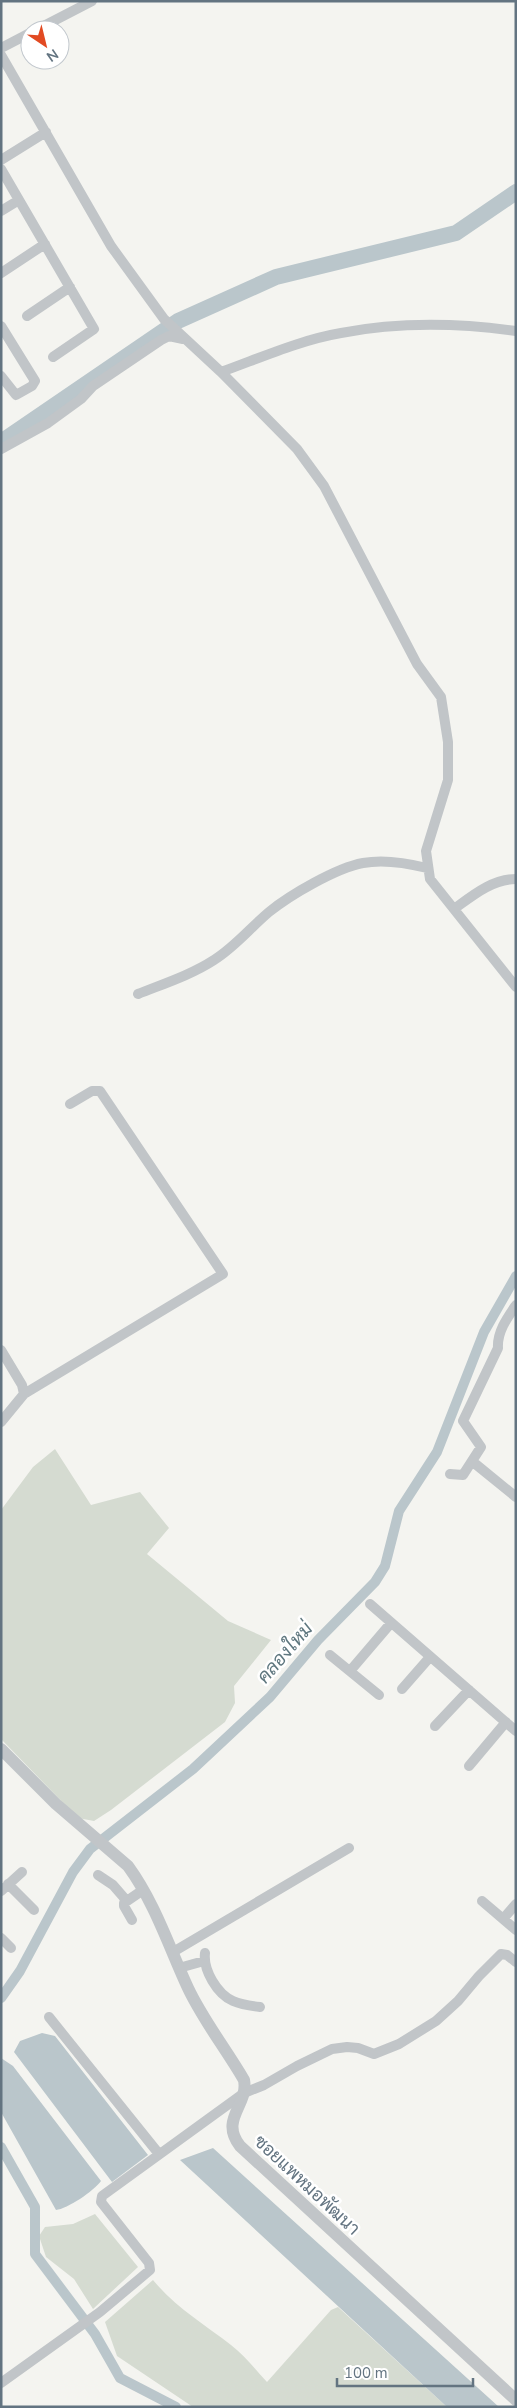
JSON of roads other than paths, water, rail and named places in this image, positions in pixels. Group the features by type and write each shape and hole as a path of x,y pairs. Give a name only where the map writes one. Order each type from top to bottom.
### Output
{"street":[{"path":"55,20 92,1"},
{"path":"1,48 20,38"},
{"path":"1,55 111,246 164,319 182,338 222,372 297,449 324,486 417,664 441,697 448,742 448,780 426,851 427,865 433,885 516,987"},
{"path":"1,160 46,132"},
{"path":"1,168 94,329 53,357"},
{"path":"1,212 19,200"},
{"path":"1,273 44,244"},
{"path":"27,316 70,287"},
{"path":"222,372 303,343 339,333 439,325 516,331"},
{"path":"1,326 35,381 32,386 16,395 1,376"},
{"path":"1,449 48,423 81,398 93,386 161,340 169,336 182,338"},
{"path":"138,994 214,960 234,946 269,912 291,896 350,866 374,862 427,865"},
{"path":"454,909 487,887 516,878"},
{"path":"1,1422 24,1394 223,1274 100,1091 92,1092 70,1104"},
{"path":"450,1474 463,1475 480,1450 480,1444 463,1421 498,1348 498,1338 504,1323 516,1305"},
{"path":"1,1350 22,1385 24,1394"},
{"path":"473,1462 516,1497"},
{"path":"370,1604 516,1731"},
{"path":"350,1672 392,1623"},
{"path":"330,1655 379,1695"},
{"path":"402,1689 430,1657"},
{"path":"435,1726 469,1690"},
{"path":"469,1766 506,1722"},
{"path":"1,1749 56,1804 128,1866 144,1890 189,1990 244,2080 244,2093"},
{"path":"173,1952 349,1848"},
{"path":"22,1872 5,1887 34,1910"},
{"path":"98,1876 120,1891 126,1900"},
{"path":"132,1920 124,1906 126,1900 144,1890"},
{"path":"482,1901 516,1930"},
{"path":"502,1919 516,1904"},
{"path":"1,1938 11,1948"},
{"path":"1,2383 100,2312 149,2271 150,2267 101,2202 101,2198 244,2093 332,2049 358,2048 374,2054 399,2044 436,2022 501,1954 507,1955 516,1962"},
{"path":"180,1969 204,1957 207,1971 228,1998 242,2004 260,2007"},
{"path":"49,2017 159,2154"},
{"name":"ซอยแพหมอพัฒนา","path":"244,2093 234,2115 232,2132 234,2139 246,2154 516,2400"}],"waterway":[{"path":"1,442 178,321 276,277 456,233 516,192"},
{"name":"คลองใหม่","path":"1,1998 20,1971 73,1872 90,1849 193,1769 270,1697 318,1640 375,1582 385,1566 399,1511 437,1452 484,1332 516,1276"},
{"path":"1,2147 35,2207 35,2254 95,2334 120,2378 176,2407"}]}
